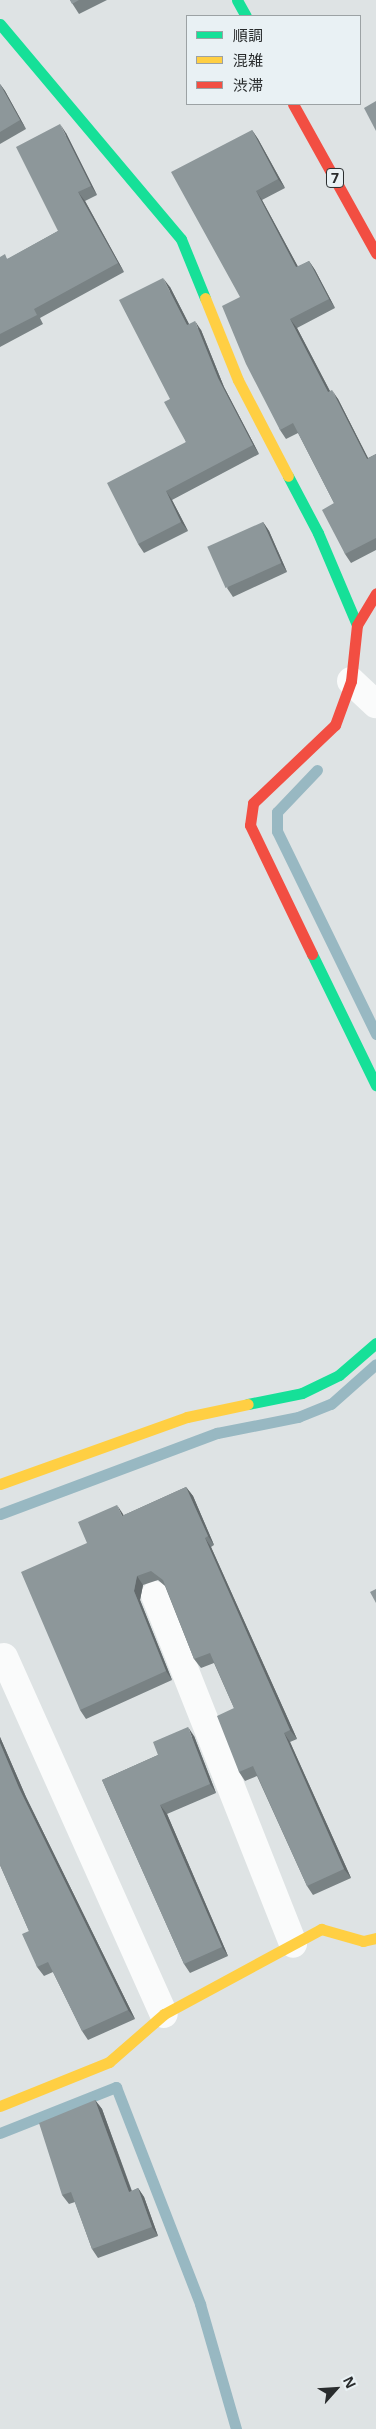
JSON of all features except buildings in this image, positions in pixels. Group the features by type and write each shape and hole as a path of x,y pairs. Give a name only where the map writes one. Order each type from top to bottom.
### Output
{"street":[{"path":"237,0 245,15"},
{"path":"0,24 181,239 238,380 318,533 357,625"},
{"name":"7","path":"294,105 376,253"},
{"path":"376,593 357,625 351,681 335,725 253,803 250,825 376,1085"},
{"path":"351,681 376,704"},
{"path":"0,1484 187,1417 302,1393 339,1375 376,1342"},
{"path":"155,1595 294,1944"},
{"path":"4,1657 164,2014"},
{"path":"0,2106 110,2062 164,2014 321,1929 363,1942 376,1938"}],"waterway":[{"path":"317,770 277,812 277,831 376,1034"},
{"path":"0,1514 217,1433 298,1417 331,1404 376,1364"},
{"path":"0,2133 116,2087 200,2304 236,2429"}],"traffic: fast":[{"path":"237,0 245,15"},
{"path":"0,24 181,239 205,298"},
{"path":"288,476 318,533 357,625"},
{"path":"312,954 376,1085"},
{"path":"248,1404 302,1393 339,1375 376,1343"}],"traffic: slow":[{"path":"205,298 238,380 288,476"},
{"path":"0,1484 187,1417 248,1404"},
{"path":"0,2106 109,2062 164,2014 321,1929 363,1941 376,1938"}],"traffic: jam":[{"path":"294,105 376,253"},
{"path":"312,954 250,825 253,803 335,725 351,681 357,625 376,593"}]}
